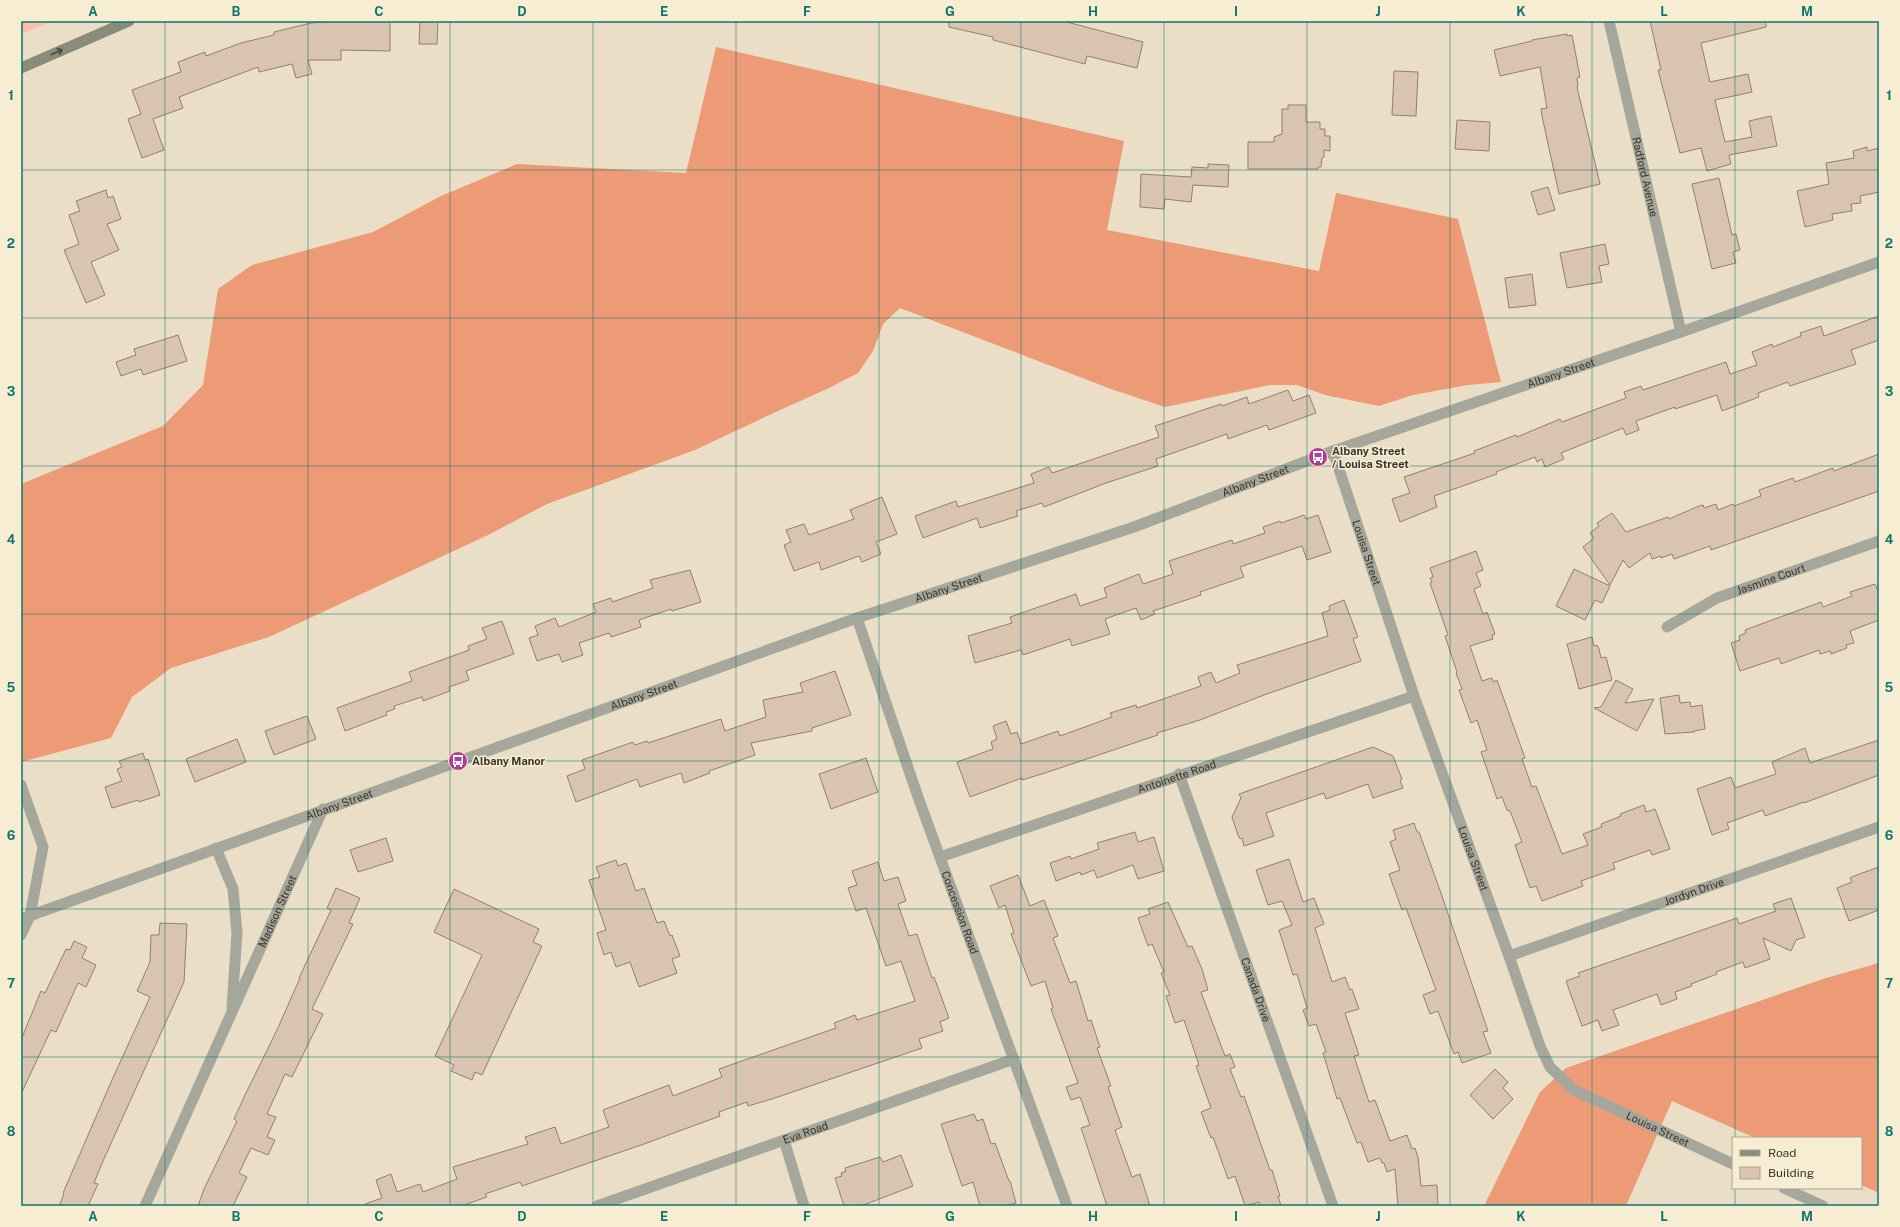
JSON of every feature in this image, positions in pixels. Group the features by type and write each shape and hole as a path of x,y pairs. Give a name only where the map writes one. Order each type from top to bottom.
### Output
{"main road":[{"path":"21,68 129,21"}],"street":[{"name":"Radford Avenue","path":"1609,21 1681,332"},
{"name":"Albany Street","path":"25,917 857,618 1134,527 1333,451 1681,332 1879,262"},
{"name":"Louisa Street","path":"1333,451 1414,696 1509,956 1540,1046 1550,1067 1574,1090 1732,1164"},
{"name":"Jasmine Court","path":"1667,628 1717,598 1879,541"},
{"name":"Concession Road","path":"857,618 940,857 1067,1206"},
{"name":"Antoinette Road","path":"940,857 1179,774 1414,696"},
{"name":"Canada Drive","path":"1179,774 1333,1206"},
{"path":"21,785 43,847 21,936"},
{"name":"Madison Street","path":"145,1206 323,809"},
{"name":"Jordyn Drive","path":"1509,956 1879,827"},
{"name":"Madison Street","path":"216,848 233,889 237,933 231,1014"},
{"name":"Eva Road","path":"597,1206 1014,1059"},
{"path":"784,1140 804,1206"},
{"path":"1786,1189 1823,1206"}],"shaded area":[{"path":"21,21 53,21 21,34"},
{"path":"716,47 1124,141 1107,230 1319,271 1336,193 1458,219 1501,382 1468,385 1413,395 1379,406 1325,395 1297,385 1270,385 1165,407 1111,389 900,308 883,324 873,351 858,373 829,388 695,450 547,504 486,536 269,637 171,668 132,697 111,738 21,762 21,484 163,426 203,385 218,289 252,265 373,232 441,196 517,164 686,173"},
{"path":"1879,963 1879,1193 1862,1185 1862,1137 1753,1137 1672,1101 1626,1206 1484,1206 1540,1092 1566,1068 1826,978"}],"building":[{"path":"390,21 390,51 341,50 341,60 308,60 312,74 296,78 292,64 259,72 258,67 179,97 183,108 153,119 164,150 142,158 128,119 141,114 132,90 181,72 178,62 205,52 206,56 241,43 274,35 274,32 311,23"},
{"path":"420,21 438,21 437,44 419,44"},
{"path":"949,21 1063,21 1143,42 1137,68 1087,56 1085,64 993,40 993,37 949,27"},
{"path":"1650,21 1766,21 1766,27 1701,43 1710,82 1748,74 1752,92 1715,100 1725,142 1752,137 1749,121 1771,116 1777,146 1729,155 1731,164 1707,171 1701,148 1680,153 1658,70 1661,70"},
{"path":"1567,34 1567,36 1572,35 1580,77 1577,78 1577,87 1600,184 1559,194 1542,116 1541,109 1547,108 1540,67 1500,76 1494,50 1532,40"},
{"path":"1394,71 1418,72 1416,116 1392,115"},
{"path":"1288,105 1306,105 1306,122 1320,122 1320,129 1325,129 1325,136 1330,136 1330,151 1324,150 1324,157 1322,158 1321,167 1318,167 1318,169 1248,169 1248,142 1274,142 1274,137 1282,134 1282,109 1288,109"},
{"path":"1457,120 1490,122 1489,151 1455,149"},
{"path":"1867,147 1867,151 1879,148 1879,192 1860,196 1861,203 1851,204 1852,211 1832,214 1833,220 1805,227 1797,191 1829,184 1826,163 1854,158 1853,151"},
{"path":"1208,164 1229,165 1228,187 1193,185 1191,202 1165,199 1164,209 1140,207 1141,174 1191,177 1192,167 1208,168"},
{"path":"1719,178 1732,235 1736,234 1740,250 1733,252 1736,263 1712,269 1692,184"},
{"path":"1548,187 1555,210 1538,215 1531,192"},
{"path":"106,190 108,198 113,196 121,219 107,224 119,250 91,262 105,295 86,303 64,250 79,244 69,215 80,211 76,201"},
{"path":"1605,244 1609,264 1599,266 1602,282 1567,288 1560,253"},
{"path":"1532,274 1536,305 1509,308 1505,278"},
{"path":"1879,316 1879,340 1851,350 1856,364 1790,386 1788,382 1758,393 1759,397 1722,411 1717,395 1675,409 1675,407 1636,421 1639,430 1626,435 1623,428 1561,453 1564,459 1545,467 1542,459 1537,462 1535,457 1496,472 1497,474 1434,496 1437,507 1400,522 1392,499 1410,493 1404,477 1475,453 1474,451 1516,435 1517,437 1560,419 1562,422 1626,398 1624,392 1641,386 1643,390 1726,362 1730,374 1757,365 1752,352 1772,344 1773,347 1801,336 1800,333 1821,326 1824,336"},
{"path":"178,335 187,361 143,375 141,369 121,376 116,362 136,355 134,349"},
{"path":"1288,390 1293,401 1309,395 1316,413 1269,430 1267,425 1228,439 1227,434 1156,459 1158,466 1106,483 1044,507 1042,503 1016,511 1018,516 980,528 977,518 923,538 915,516 956,501 958,507 1034,483 1031,474 1049,467 1052,473 1159,437 1155,426 1221,404 1222,406 1247,397 1249,404"},
{"path":"1879,454 1879,491 1711,550 1710,546 1674,559 1672,554 1661,558 1661,556 1652,559 1650,553 1629,568 1623,560 1610,585 1583,547 1594,538 1590,533 1599,526 1597,523 1612,513 1626,532 1668,517 1669,519 1703,505 1704,508 1716,504 1718,510 1733,504 1734,506 1761,496 1759,490 1793,478 1795,482 1833,468 1834,471"},
{"path":"882,497 897,534 876,542 881,554 862,562 859,556 821,570 819,562 794,571 784,545 791,542 786,530 804,524 809,535 854,519 850,510"},
{"path":"1304,515 1306,519 1318,515 1331,552 1307,560 1302,546 1240,567 1244,577 1200,592 1201,595 1153,611 1155,614 1141,620 1136,608 1105,619 1110,634 1072,646 1070,639 1023,655 1021,650 975,663 968,636 1012,623 1010,617 1076,594 1080,606 1107,597 1104,588 1139,574 1143,584 1173,574 1169,561 1232,540 1233,544 1265,533 1263,527 1280,521 1281,523"},
{"path":"1476,551 1483,570 1476,573 1481,586 1474,589 1483,614 1487,612 1495,634 1492,635 1493,639 1470,646 1482,681 1492,678 1493,682 1497,680 1525,758 1522,759 1532,787 1536,786 1562,854 1588,845 1583,834 1602,827 1601,824 1621,816 1620,814 1644,805 1646,812 1655,809 1670,849 1652,855 1650,850 1613,863 1615,869 1581,881 1583,886 1542,901 1536,886 1530,888 1515,845 1522,842 1510,811 1507,810 1502,797 1497,799 1481,752 1487,750 1477,720 1471,723 1459,690 1462,689 1445,636 1448,635 1430,583 1432,582 1430,578 1433,577 1430,568"},
{"path":"1574,569 1610,586 1602,603 1595,600 1585,620 1556,606"},
{"path":"690,570 701,602 672,611 671,609 639,620 641,627 611,637 609,633 579,643 583,655 562,662 559,654 537,661 529,638 538,635 535,626 555,618 559,627 596,612 593,604 611,598 612,602 653,588 650,580"},
{"path":"1875,584 1879,594 1879,620 1850,631 1854,643 1846,645 1847,648 1831,654 1830,651 1820,654 1819,650 1781,664 1779,658 1740,671 1731,643 1740,640 1739,636 1746,633 1745,630 1821,602 1823,607 1852,596 1850,592"},
{"path":"1344,600 1358,637 1353,639 1361,661 1264,695 1200,720 1157,733 1158,735 1045,773 1022,780 1022,778 970,797 957,762 993,749 991,742 997,739 993,726 1006,721 1011,734 1017,732 1021,744 1058,731 1060,736 1112,717 1110,713 1136,705 1137,708 1201,686 1198,677 1211,672 1216,683 1240,673 1237,665 1328,636 1322,613 1330,610 1329,606"},
{"path":"502,621 514,654 466,671 469,680 449,687 450,691 423,701 422,697 394,706 395,709 386,712 387,715 345,731 337,708 412,681 409,672 469,650 468,646 487,639 482,628"},
{"path":"1592,637 1594,646 1597,645 1599,649 1601,658 1606,657 1612,680 1579,689 1567,644"},
{"path":"835,671 851,715 812,728 812,731 751,743 755,755 709,771 710,773 684,783 681,773 640,787 637,779 576,802 567,776 585,769 582,760 633,742 635,745 647,741 648,743 721,719 725,731 766,717 763,700 803,692 800,683"},
{"path":"1616,680 1633,689 1625,703 1654,699 1637,731 1594,708 1601,707"},
{"path":"1679,695 1680,703 1690,702 1691,707 1702,705 1705,729 1694,732 1665,734 1660,698"},
{"path":"307,716 316,739 274,755 265,731"},
{"path":"237,739 246,762 195,782 186,759"},
{"path":"1879,740 1879,775 1765,816 1763,810 1727,823 1729,829 1712,835 1697,789 1731,777 1735,788 1776,774 1772,762 1805,748 1810,763"},
{"path":"1373,747 1393,756 1402,779 1400,780 1403,788 1373,798 1368,784 1326,799 1324,793 1266,813 1274,836 1244,846 1242,838 1240,839 1238,835 1232,817 1241,798 1239,794"},
{"path":"143,753 145,760 148,759 160,795 139,802 138,800 112,808 105,787 122,781 117,769 122,767 119,761"},
{"path":"866,758 878,792 831,809 819,774"},
{"path":"1414,823 1417,832 1419,832 1442,896 1488,1031 1483,1032 1491,1053 1462,1063 1458,1052 1454,1054 1438,1011 1430,1014 1423,995 1436,990 1406,908 1402,910 1389,874 1400,870 1390,842 1396,839 1393,830"},
{"path":"1135,832 1138,842 1154,837 1164,871 1138,879 1133,865 1097,878 1094,870 1081,875 1080,872 1056,881 1050,863 1070,856 1071,859 1099,849 1097,843"},
{"path":"386,838 393,861 358,872 350,850"},
{"path":"1289,859 1303,902 1314,898 1324,924 1315,928 1332,982 1345,977 1350,990 1352,989 1359,1009 1345,1013 1359,1055 1354,1056 1369,1102 1375,1100 1390,1141 1407,1135 1412,1149 1415,1148 1418,1157 1421,1186 1437,1185 1438,1206 1398,1206 1395,1169 1387,1172 1384,1163 1382,1163 1380,1158 1368,1162 1361,1142 1357,1143 1340,1098 1337,1099 1323,1053 1326,1052 1316,1024 1309,1026 1303,1010 1307,1008 1297,974 1293,975 1279,930 1292,925 1282,901 1268,905 1256,870"},
{"path":"616,860 618,866 626,863 636,891 644,888 657,923 664,921 670,936 672,935 680,956 672,959 677,973 639,987 630,962 616,967 611,952 604,955 597,933 606,930 589,880 600,877 596,867"},
{"path":"878,862 884,881 898,877 906,901 898,904 909,936 917,934 932,978 934,977 949,1018 940,1022 943,1031 919,1039 922,1048 772,1099 748,1106 747,1102 719,1112 720,1116 644,1144 522,1186 520,1182 485,1194 487,1197 461,1206 365,1206 365,1204 382,1198 376,1180 391,1174 397,1192 420,1184 423,1192 457,1179 453,1167 528,1144 525,1137 555,1127 561,1144 609,1127 603,1110 669,1085 673,1096 722,1077 719,1069 836,1028 834,1023 855,1015 857,1020 915,1001 901,961 886,966 866,908 856,911 848,888 857,885 852,871"},
{"path":"1879,867 1879,910 1849,921 1837,888 1852,882 1850,878 1854,876"},
{"path":"1018,875 1030,906 1044,900 1058,936 1053,938 1070,983 1076,981 1088,1021 1091,1020 1100,1047 1097,1048 1111,1086 1108,1087 1122,1127 1115,1130 1132,1177 1140,1174 1150,1206 1107,1206 1081,1128 1090,1125 1080,1097 1071,1100 1066,1087 1078,1083 1051,1009 1053,1008 1045,981 1031,986 1011,934 1014,933 1005,905 999,908 990,886"},
{"path":"336,888 360,898 349,923 353,924 312,1009 323,1014 292,1077 285,1074 267,1114 276,1117 267,1137 275,1140 268,1155 251,1148 239,1173 247,1177 233,1206 198,1206 204,1189 237,1121 234,1119 277,1030 299,978 331,910 327,908"},
{"path":"454,889 539,929 533,942 542,946 482,1075 475,1072 472,1080 451,1071 454,1065 435,1056 482,955 434,932"},
{"path":"1791,898 1805,937 1796,940 1791,951 1763,938 1770,959 1745,968 1743,962 1716,972 1717,974 1675,992 1677,999 1661,1005 1657,994 1613,1010 1619,1025 1602,1031 1598,1020 1582,1026 1566,981 1580,976 1578,973 1737,918 1739,924 1776,911 1773,904"},
{"path":"1168,902 1188,947 1192,946 1202,969 1208,990 1201,992 1225,1056 1230,1054 1235,1067 1230,1069 1241,1097 1244,1096 1270,1170 1272,1170 1280,1196 1278,1196 1281,1206 1261,1206 1259,1202 1245,1206 1235,1176 1228,1179 1213,1137 1211,1138 1201,1112 1211,1108 1196,1066 1199,1065 1184,1020 1175,1023 1166,996 1170,995 1161,973 1164,972 1152,944 1148,946 1138,918 1150,914 1148,909"},
{"path":"160,923 187,924 184,982 103,1161 94,1183 98,1184 88,1206 59,1206 64,1194 63,1193 111,1082 150,997 137,991 150,962 151,935 159,935"},
{"path":"74,941 87,947 82,958 96,965 86,987 78,983 56,1032 51,1030 21,1094 21,1040 41,991 45,993 66,949 70,950"},
{"path":"1495,1069 1508,1082 1503,1088 1513,1099 1493,1119 1470,1095"},
{"path":"974,1114 977,1121 983,1119 991,1144 995,1143 1010,1181 1016,1203 1003,1206 980,1206 973,1182 962,1186 941,1124"},
{"path":"901,1155 913,1186 861,1206 844,1206 835,1178 842,1176 841,1173 846,1171 845,1168 880,1157 883,1162"}],"place":[{"name":"Albany Street / Louisa Street","path":"1318,457"},
{"name":"Albany Manor","path":"458,761"}]}
